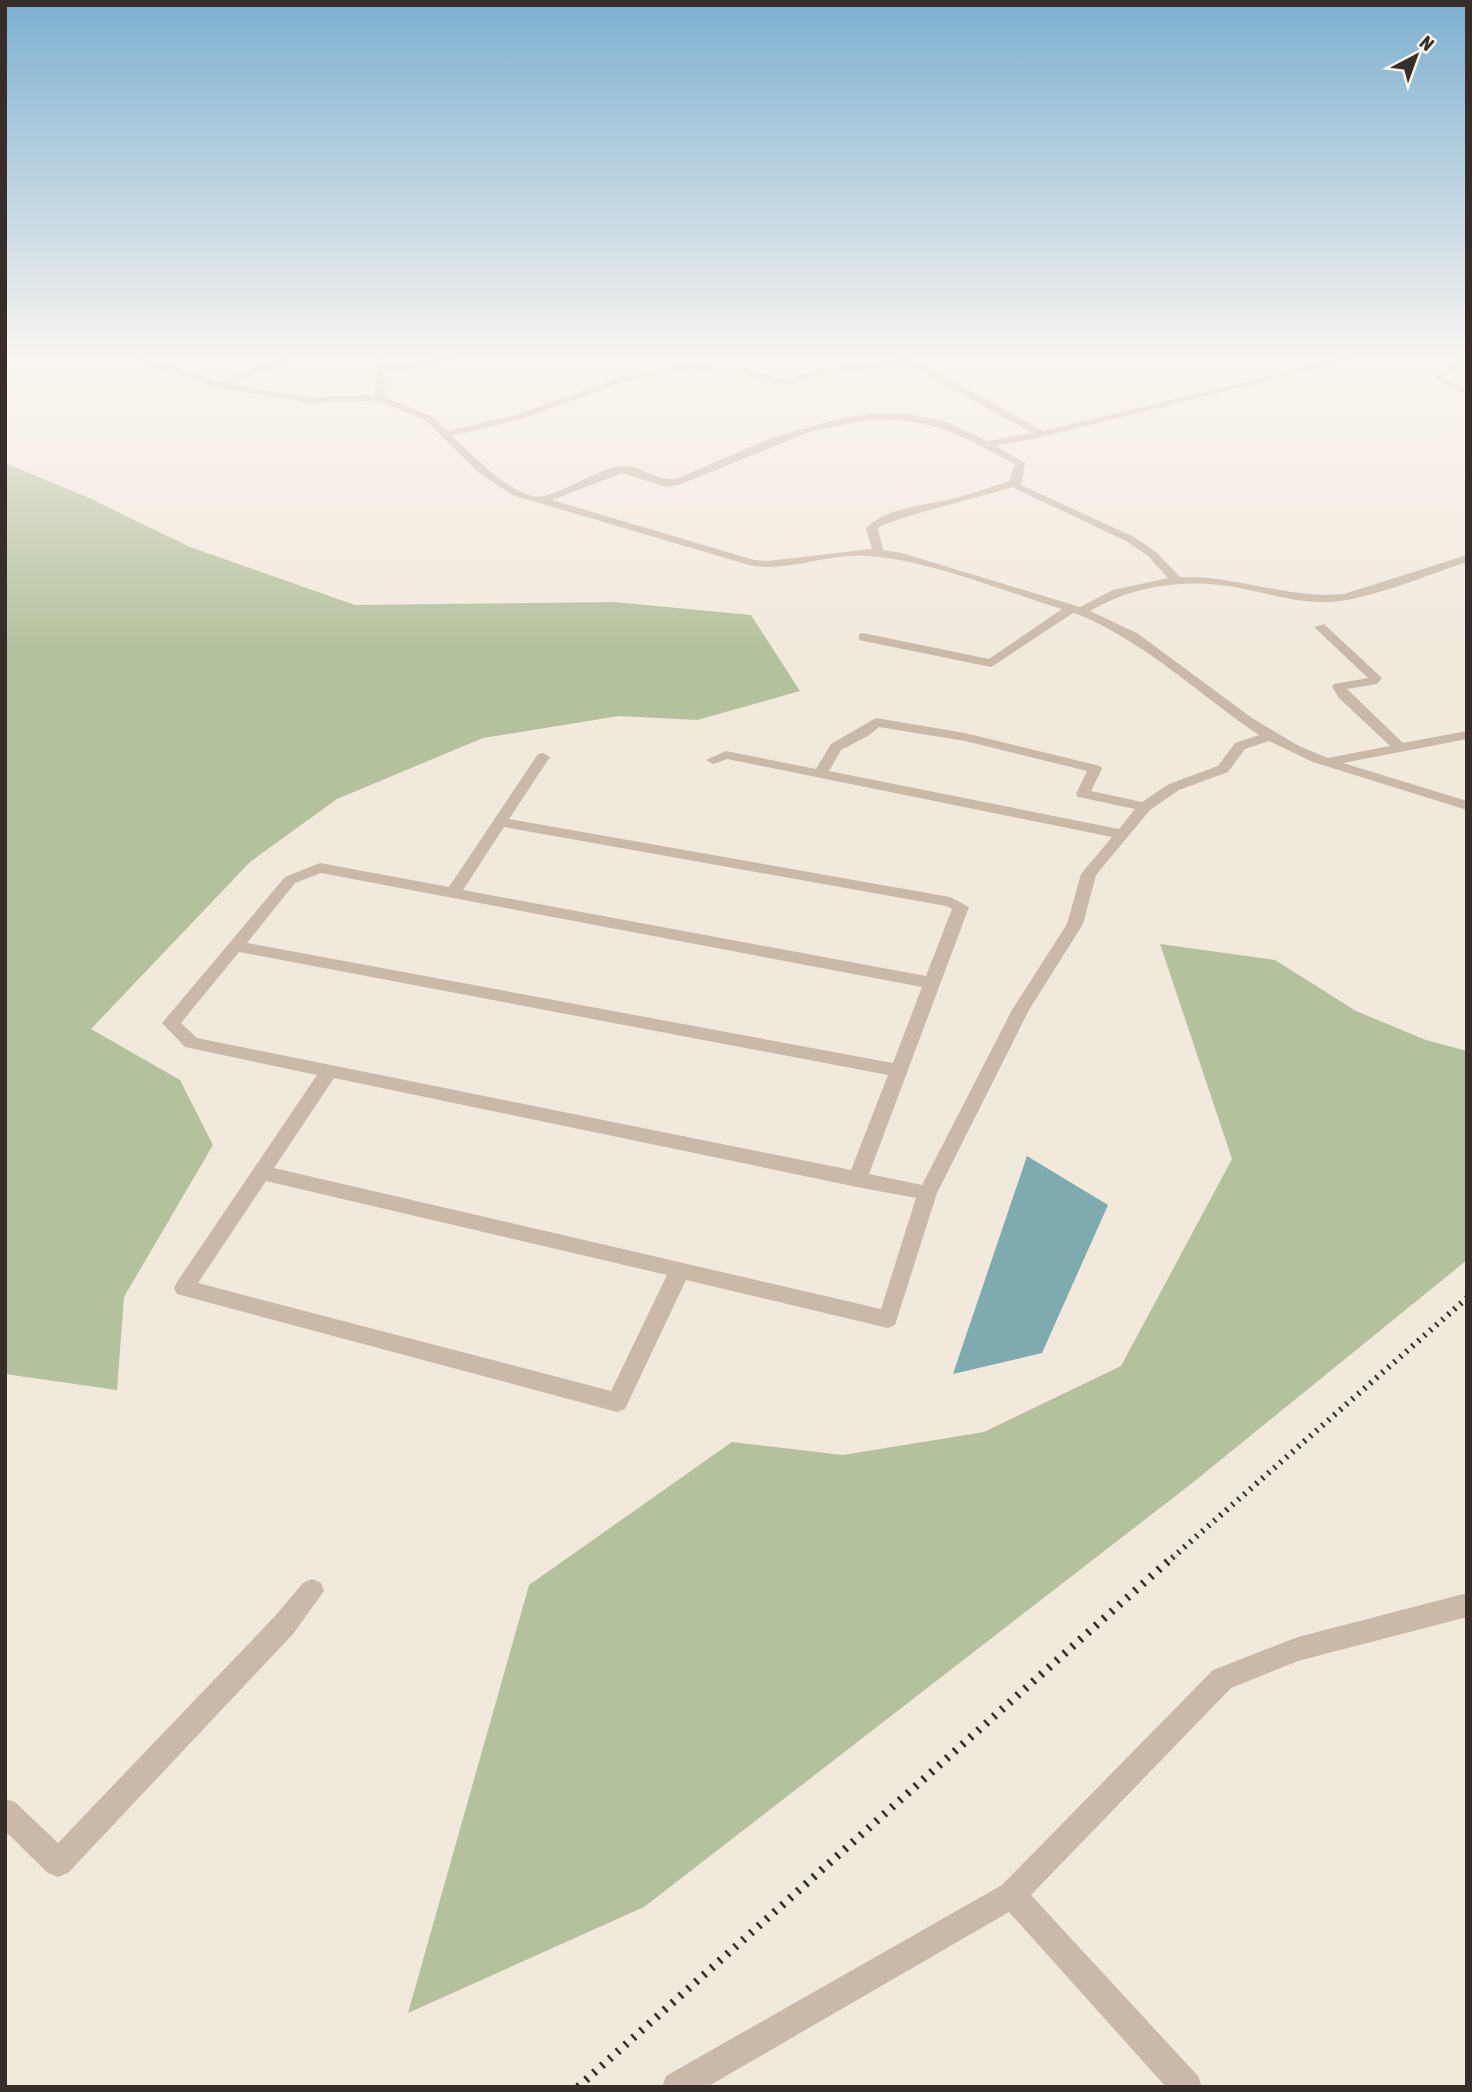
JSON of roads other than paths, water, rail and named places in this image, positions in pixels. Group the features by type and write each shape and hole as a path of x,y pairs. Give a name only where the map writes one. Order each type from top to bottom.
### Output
{"street":[{"path":"466,454 481,469 516,493 753,563 767,564 878,552 1110,621 1137,637 1271,736 1329,762 1467,806"},
{"path":"541,501 622,469 666,484 679,482 747,454"},
{"path":"1001,454 1020,463 1014,483"},
{"path":"878,552 872,529 876,524 920,507 953,502 1014,483"},
{"path":"1014,483 1017,487 1130,539 1152,554 1177,580"},
{"path":"863,637 991,663 1103,596 1177,580 1217,580 1324,601 1345,597 1467,558"},
{"path":"1320,627 1376,678 1339,687 1344,695 1400,747"},
{"path":"820,774 836,747 863,733 876,722 965,737 1095,769 1083,794 1145,807"},
{"path":"1329,762 1467,735"},
{"path":"260,1172 888,1319 927,1193 1021,1010 1075,924 1089,874 1145,807 1174,788 1223,769 1240,746 1271,736"},
{"path":"713,760 726,755 1122,834"},
{"path":"454,892 543,757"},
{"path":"501,822 950,902 961,907 857,1180"},
{"path":"927,1193 191,1043 171,1023 290,880 320,869 933,983"},
{"path":"237,946 900,1071"},
{"path":"328,1073 184,1288 617,1402 680,1270"},
{"path":"5,1812 58,1863 284,1625 312,1591"},
{"path":"677,2087 1012,1895 1222,1679 1298,1649 1467,1605"},
{"path":"1012,1895 1187,2087"}],"water":[{"path":"1027,1156 1108,1205 1042,1353 953,1374"}],"railway":[{"path":"1172,1558 1467,1298"},
{"path":"578,2087 1174,1556"}]}
